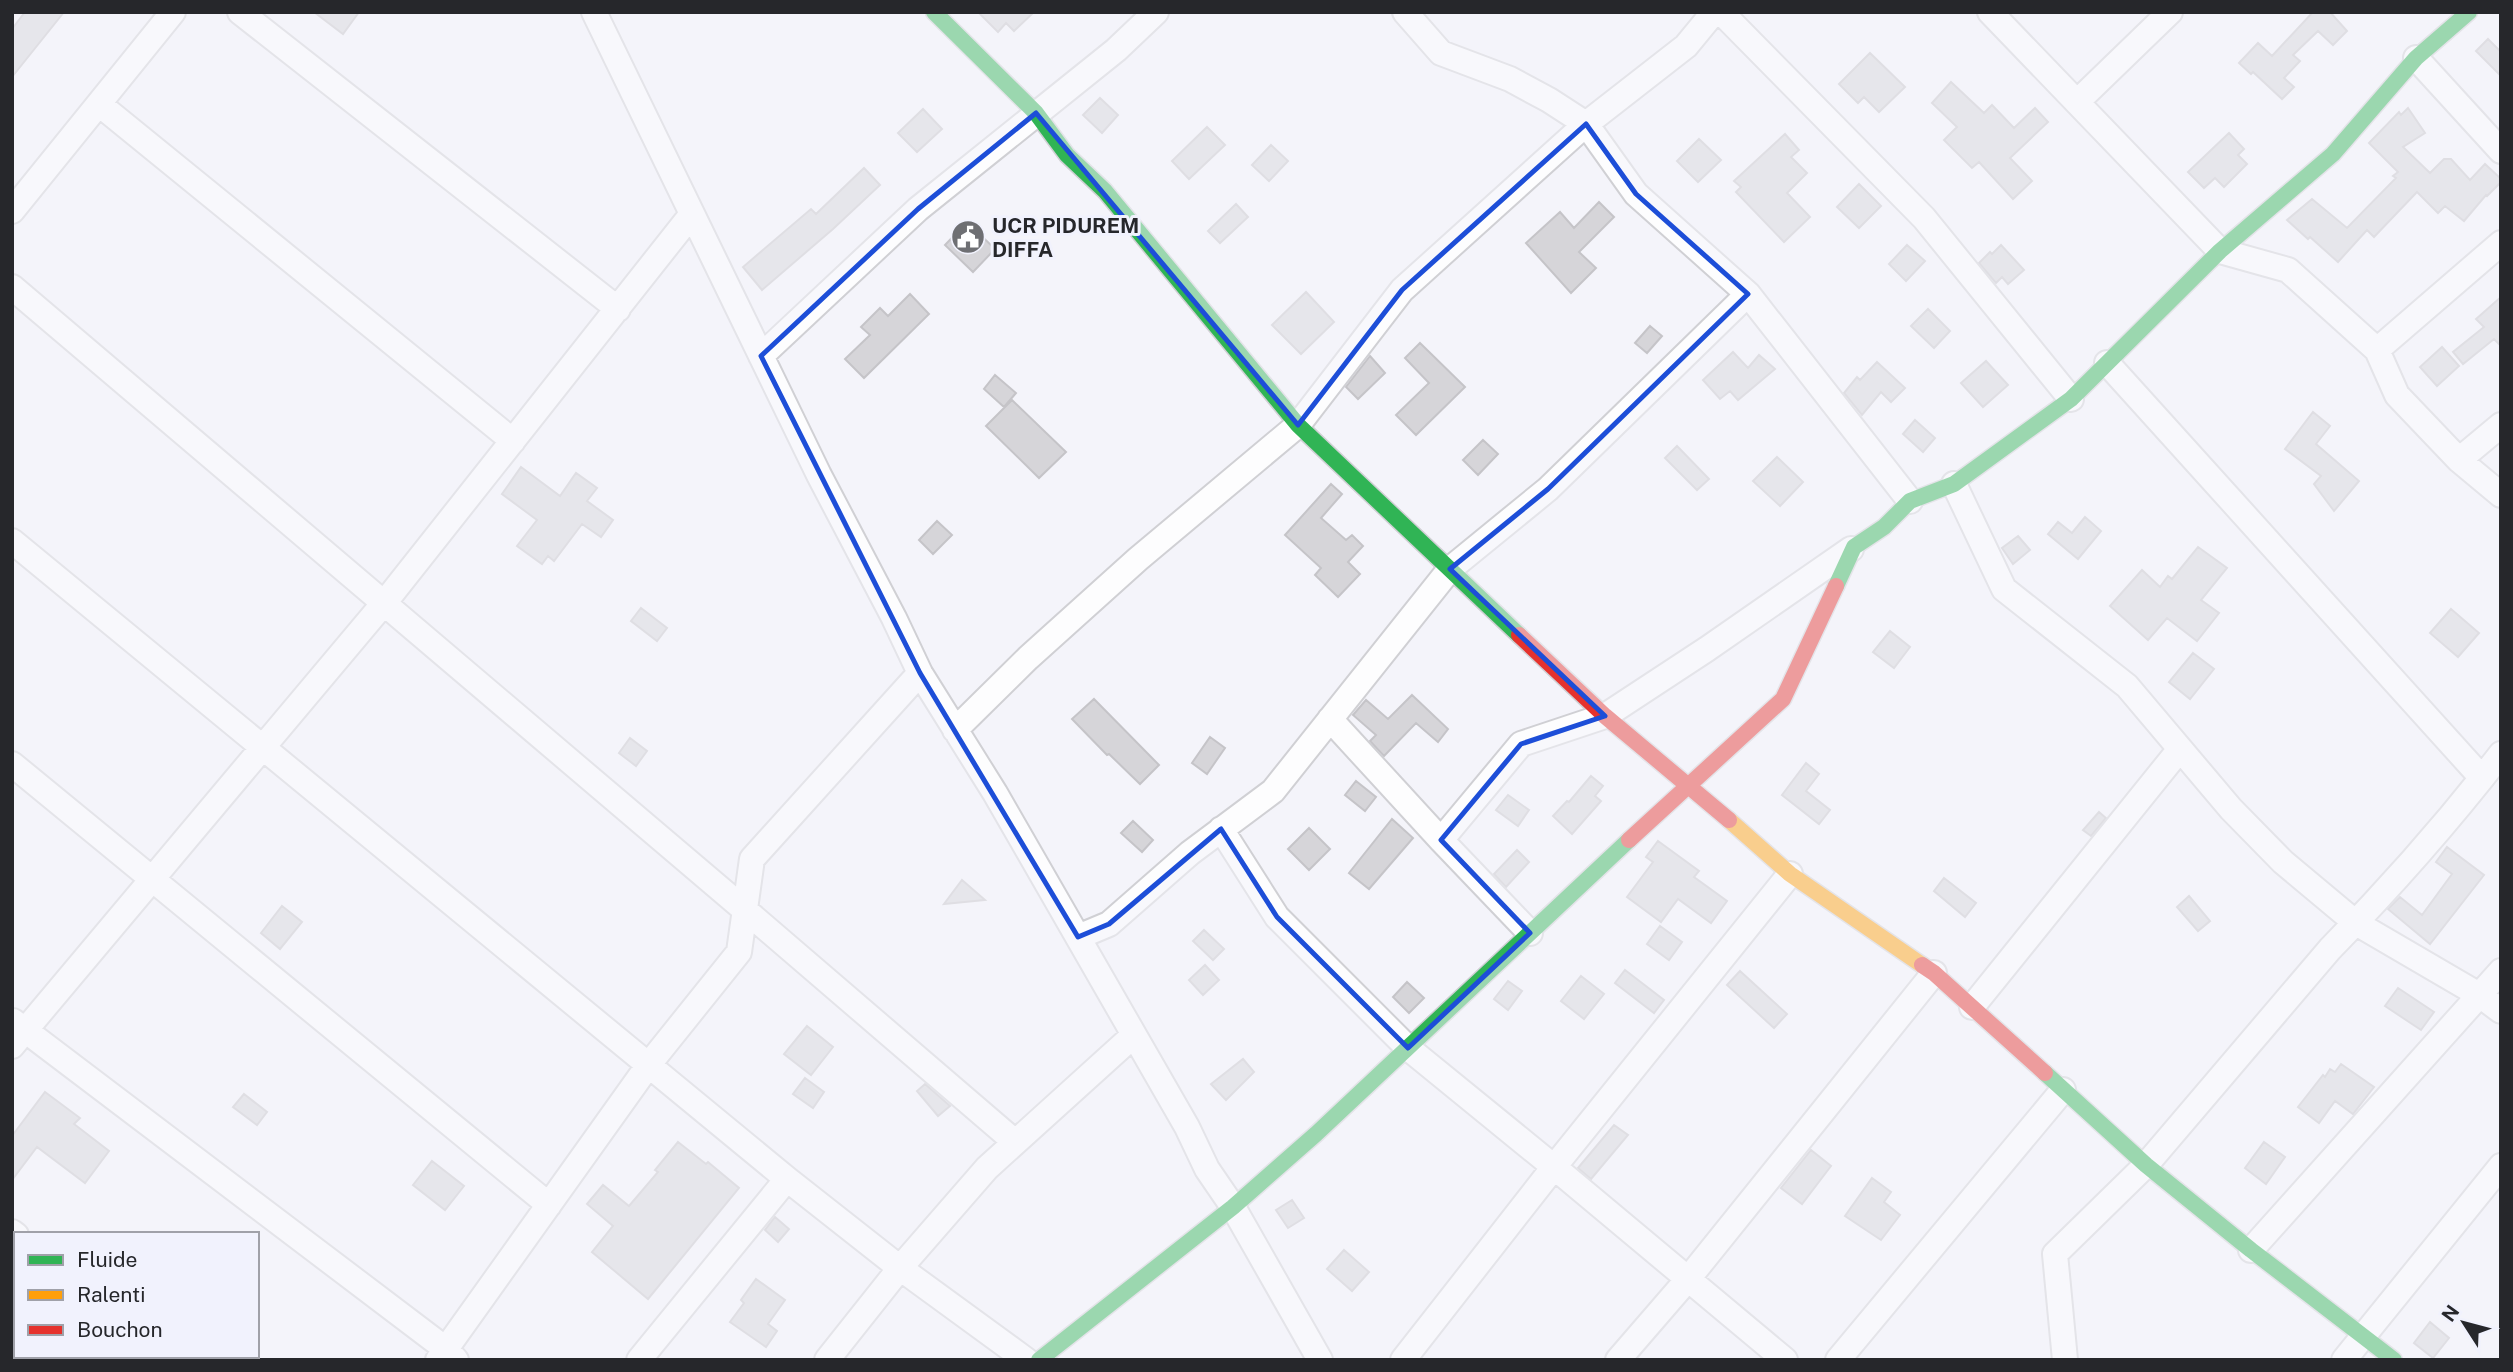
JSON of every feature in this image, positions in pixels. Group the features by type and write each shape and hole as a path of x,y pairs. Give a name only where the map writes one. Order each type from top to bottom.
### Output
{"street":[{"path":"12,211 173,12"},
{"path":"240,12 618,309"},
{"path":"594,12 761,356 920,673 1078,937 1187,1127 1207,1169 1233,1207 1320,1360"},
{"path":"934,12 1036,113 1067,155 1105,191 1298,425 1605,716 1790,874 1934,973 2146,1164 2251,1250 2395,1360"},
{"path":"761,356 918,209 1116,50 1156,12"},
{"path":"1405,12 1441,53 1510,79 1586,124 1636,194 1748,294 1910,501"},
{"path":"955,730 1028,658 1138,559 1298,425 1402,290 1586,124 1686,46 1714,12"},
{"path":"1721,12 1924,218 2071,399"},
{"path":"1990,12 2220,251 2288,270 2377,350 2397,395 2459,460 2501,495"},
{"path":"2077,102 2170,12"},
{"path":"1441,840 1521,744 1605,716 1884,527 1910,501 1954,484 2071,399 2220,251 2333,154 2416,58 2469,12"},
{"path":"2416,58 2501,151"},
{"path":"99,104 513,441"},
{"path":"692,214 384,603 153,879 17,1033 447,1356 549,1205 650,1063 739,951 752,859 920,673"},
{"path":"2377,350 2501,243"},
{"path":"12,287 1015,1142"},
{"path":"1078,937 1109,924 1190,853 1273,791 1450,569 1548,489 1748,294"},
{"path":"2107,363 2482,778"},
{"path":"2459,460 2501,425"},
{"path":"1954,484 2004,589 2127,687 2231,809 2283,862 2356,923 2481,996 2501,1011"},
{"path":"12,541 650,1063 787,1179 900,1268 1026,1360"},
{"path":"1039,1360 1233,1207 1316,1134 1783,699 1854,547"},
{"path":"1330,719 1531,933"},
{"path":"1972,1007 2180,749"},
{"path":"2065,1360 2055,1254 2146,1164 2501,754"},
{"path":"12,764 549,1205"},
{"path":"1221,829 1277,917 1408,1048 1785,1360"},
{"path":"1402,1360 1790,874"},
{"path":"2251,1250 2501,971"},
{"path":"1618,1360 1688,1279 1934,973"},
{"path":"827,1360 900,1268 987,1168 1135,1035"},
{"path":"1838,1360 2063,1090"},
{"path":"2344,1360 2501,1166"},
{"path":"639,1360 787,1179"}],"highlighted area":[{"path":"1036,113 1298,425 1402,290 1586,124 1636,194 1748,294 1548,489 1450,569 1605,716 1521,744 1441,840 1530,933 1408,1048 1277,917 1221,829 1109,924 1078,937 920,673 761,356 918,209"}],"building":[{"path":"25,12 64,12 12,77 12,29"},
{"path":"314,12 359,12 343,34"},
{"path":"978,12 1034,12 1014,31 1006,23 998,32"},
{"path":"2313,12 2330,12 2347,31 2333,45 2318,31 2293,55 2300,61 2284,78 2294,87 2282,99 2239,63 2258,43 2272,56"},
{"path":"2488,39 2501,52 2501,76 2476,51"},
{"path":"1870,53 1905,87 1879,112 1864,97 1858,103 1839,84"},
{"path":"1951,82 1984,113 1992,105 2014,128 2035,108 2048,122 2010,158 2032,181 2013,199 1979,162 1972,168 1944,140 1957,127 1932,103"},
{"path":"1100,98 1118,115 1102,133 1083,115"},
{"path":"2408,108 2425,133 2403,147 2430,173 2444,159 2451,159 2470,180 2485,164 2501,182 2464,221 2445,206 2438,213 2417,192 2374,237 2367,230 2338,262 2287,220 2312,199 2347,228 2396,178 2393,176 2398,172 2369,143 2399,112 2401,115"},
{"path":"923,109 942,129 917,152 898,133"},
{"path":"1207,127 1225,145 1189,179 1172,161"},
{"path":"2229,133 2244,149 2238,155 2247,164 2224,187 2215,178 2204,188 2188,172"},
{"path":"1785,134 1799,150 1791,157 1807,173 1787,193 1810,217 1784,242 1736,192 1741,187 1734,181"},
{"path":"1699,139 1721,160 1698,182 1677,161"},
{"path":"1271,145 1288,161 1269,181 1252,165"},
{"path":"864,168 880,185 762,290 743,267 811,209 816,214"},
{"path":"1859,184 1881,206 1859,228 1837,207"},
{"path":"1599,202 1614,217 1579,252 1596,268 1571,293 1526,243 1560,212 1574,228"},
{"path":"1236,204 1248,217 1220,243 1208,231"},
{"path":"967,222 995,249 973,272 945,245"},
{"path":"1907,245 1925,261 1906,281 1889,264"},
{"path":"2001,245 2024,270 2008,284 2002,277 1996,283 1979,263"},
{"path":"1306,292 1334,322 1301,354 1272,325"},
{"path":"910,294 929,314 864,378 845,359 870,335 861,327 880,308 888,316"},
{"path":"2501,297 2501,346 2494,339 2463,364 2453,352 2484,327 2476,319"},
{"path":"1928,309 1950,331 1934,348 1911,326"},
{"path":"1650,326 1662,336 1647,353 1635,343"},
{"path":"1420,343 1465,387 1416,435 1396,415 1429,383 1405,358"},
{"path":"2442,347 2459,366 2437,386 2420,367"},
{"path":"1733,352 1748,368 1759,355 1775,369 1738,400 1730,391 1720,399 1703,380"},
{"path":"1370,356 1385,373 1358,399 1346,387"},
{"path":"1986,361 2008,385 1983,407 1961,383"},
{"path":"1877,362 1905,388 1891,402 1881,392 1862,415 1844,393 1857,377 1860,380"},
{"path":"995,375 1016,393 1004,407 984,389"},
{"path":"1012,400 1066,452 1039,478 986,426"},
{"path":"2313,412 2330,426 2316,444 2359,481 2334,511 2314,484 2321,476 2285,449"},
{"path":"1915,420 1935,438 1923,452 1903,434"},
{"path":"1483,440 1498,454 1478,475 1463,460"},
{"path":"1677,446 1709,479 1697,490 1665,458"},
{"path":"1777,457 1803,482 1780,506 1753,481"},
{"path":"521,467 560,496 576,473 597,488 587,501 613,520 601,537 582,524 554,561 548,556 542,564 517,546 537,520 502,494"},
{"path":"1331,484 1342,494 1321,518 1346,540 1352,535 1363,546 1348,562 1360,574 1338,597 1315,575 1321,568 1285,535"},
{"path":"2085,517 2101,531 2078,559 2048,534 2058,522 2072,533"},
{"path":"937,521 952,535 933,554 919,540"},
{"path":"2018,536 2030,550 2013,564 2002,548"},
{"path":"2198,547 2227,568 2201,600 2219,613 2197,641 2167,618 2148,640 2110,606 2142,570 2160,587 2168,576 2172,579"},
{"path":"641,608 667,628 657,641 631,621"},
{"path":"2451,609 2479,633 2458,657 2430,633"},
{"path":"1890,631 1910,647 1894,668 1873,652"},
{"path":"2193,653 2214,669 2190,699 2169,682"},
{"path":"1412,695 1448,729 1438,742 1416,723 1384,756 1370,741 1376,735 1353,715 1366,700 1388,719"},
{"path":"1094,699 1159,765 1140,784 1072,719"},
{"path":"1210,737 1225,748 1207,774 1192,763"},
{"path":"630,738 647,751 636,766 619,753"},
{"path":"1806,763 1819,774 1806,791 1830,810 1819,824 1782,795"},
{"path":"1591,776 1603,786 1595,796 1601,801 1572,834 1553,816"},
{"path":"1356,781 1376,797 1365,811 1345,795"},
{"path":"1508,795 1529,810 1518,826 1496,810"},
{"path":"2099,812 2106,818 2091,836 2083,830"},
{"path":"1392,819 1413,838 1369,889 1349,873"},
{"path":"1133,821 1153,840 1142,852 1121,833"},
{"path":"1309,828 1330,849 1309,870 1288,849"},
{"path":"1658,841 1699,871 1694,877 1727,901 1711,923 1678,899 1661,922 1627,897 1653,862 1646,857"},
{"path":"2447,847 2484,875 2430,944 2388,909 2400,897 2422,915 2452,874 2436,862"},
{"path":"1517,850 1529,862 1506,887 1494,874"},
{"path":"1944,878 1976,903 1965,917 1934,891"},
{"path":"962,880 985,900 944,904"},
{"path":"2189,896 2210,921 2198,931 2177,907"},
{"path":"282,906 302,922 280,949 261,933"},
{"path":"1660,926 1682,942 1669,960 1647,944"},
{"path":"1204,930 1224,949 1213,960 1193,941"},
{"path":"1205,965 1219,980 1203,995 1189,980"},
{"path":"1625,970 1664,1000 1654,1013 1615,983"},
{"path":"1740,971 1787,1014 1774,1028 1727,985"},
{"path":"1581,976 1604,994 1584,1019 1561,1001"},
{"path":"1508,981 1522,991 1508,1010 1494,999"},
{"path":"1407,982 1424,998 1409,1013 1393,997"},
{"path":"2398,988 2434,1012 2421,1030 2385,1006"},
{"path":"807,1026 833,1047 811,1075 784,1054"},
{"path":"1243,1059 1254,1072 1226,1100 1211,1084"},
{"path":"2341,1064 2374,1087 2353,1114 2335,1101 2319,1123 2298,1107 2323,1075 2325,1077 2330,1069 2335,1072"},
{"path":"805,1078 824,1092 813,1108 793,1094"},
{"path":"925,1084 950,1106 938,1116 917,1091"},
{"path":"45,1092 80,1118 74,1124 109,1151 85,1183 37,1147 12,1180 12,1136"},
{"path":"244,1094 267,1112 257,1125 233,1107"},
{"path":"1614,1125 1628,1135 1591,1179 1578,1168"},
{"path":"678,1142 739,1188 648,1299 592,1252 613,1226 587,1204 603,1185 629,1206 658,1172 655,1170"},
{"path":"2264,1142 2285,1157 2266,1184 2245,1168"},
{"path":"1811,1150 1831,1166 1802,1204 1781,1188"},
{"path":"432,1161 464,1186 445,1210 413,1185"},
{"path":"1872,1178 1891,1192 1884,1202 1900,1215 1881,1240 1845,1216"},
{"path":"1292,1200 1304,1218 1288,1228 1276,1210"},
{"path":"775,1217 789,1229 778,1242 765,1230"},
{"path":"1344,1250 1369,1272 1352,1291 1327,1269"},
{"path":"756,1279 785,1300 768,1324 777,1331 766,1347 730,1322 744,1303 741,1300"},
{"path":"2430,1322 2449,1338 2433,1358 2414,1343"}],"traffic: fast":[{"path":"934,12 1036,113 1067,155 1105,191 1298,425 1519,635"},
{"path":"1836,586 1854,547 1884,527 1910,501 1954,484 2071,399 2220,251 2333,154 2416,58 2469,12"},
{"path":"1039,1360 1233,1207 1316,1134 1629,840"},
{"path":"2045,1073 2146,1165 2394,1360"}],"traffic: slow":[{"path":"1729,820 1790,874 1922,965"}],"traffic: jam":[{"path":"1629,840 1783,699 1836,586"},
{"path":"1519,635 1605,716 1729,820"},
{"path":"1922,965 2045,1073"}],"place":[{"name":"UCR PIDUREM DIFFA","path":"968,237"}]}
